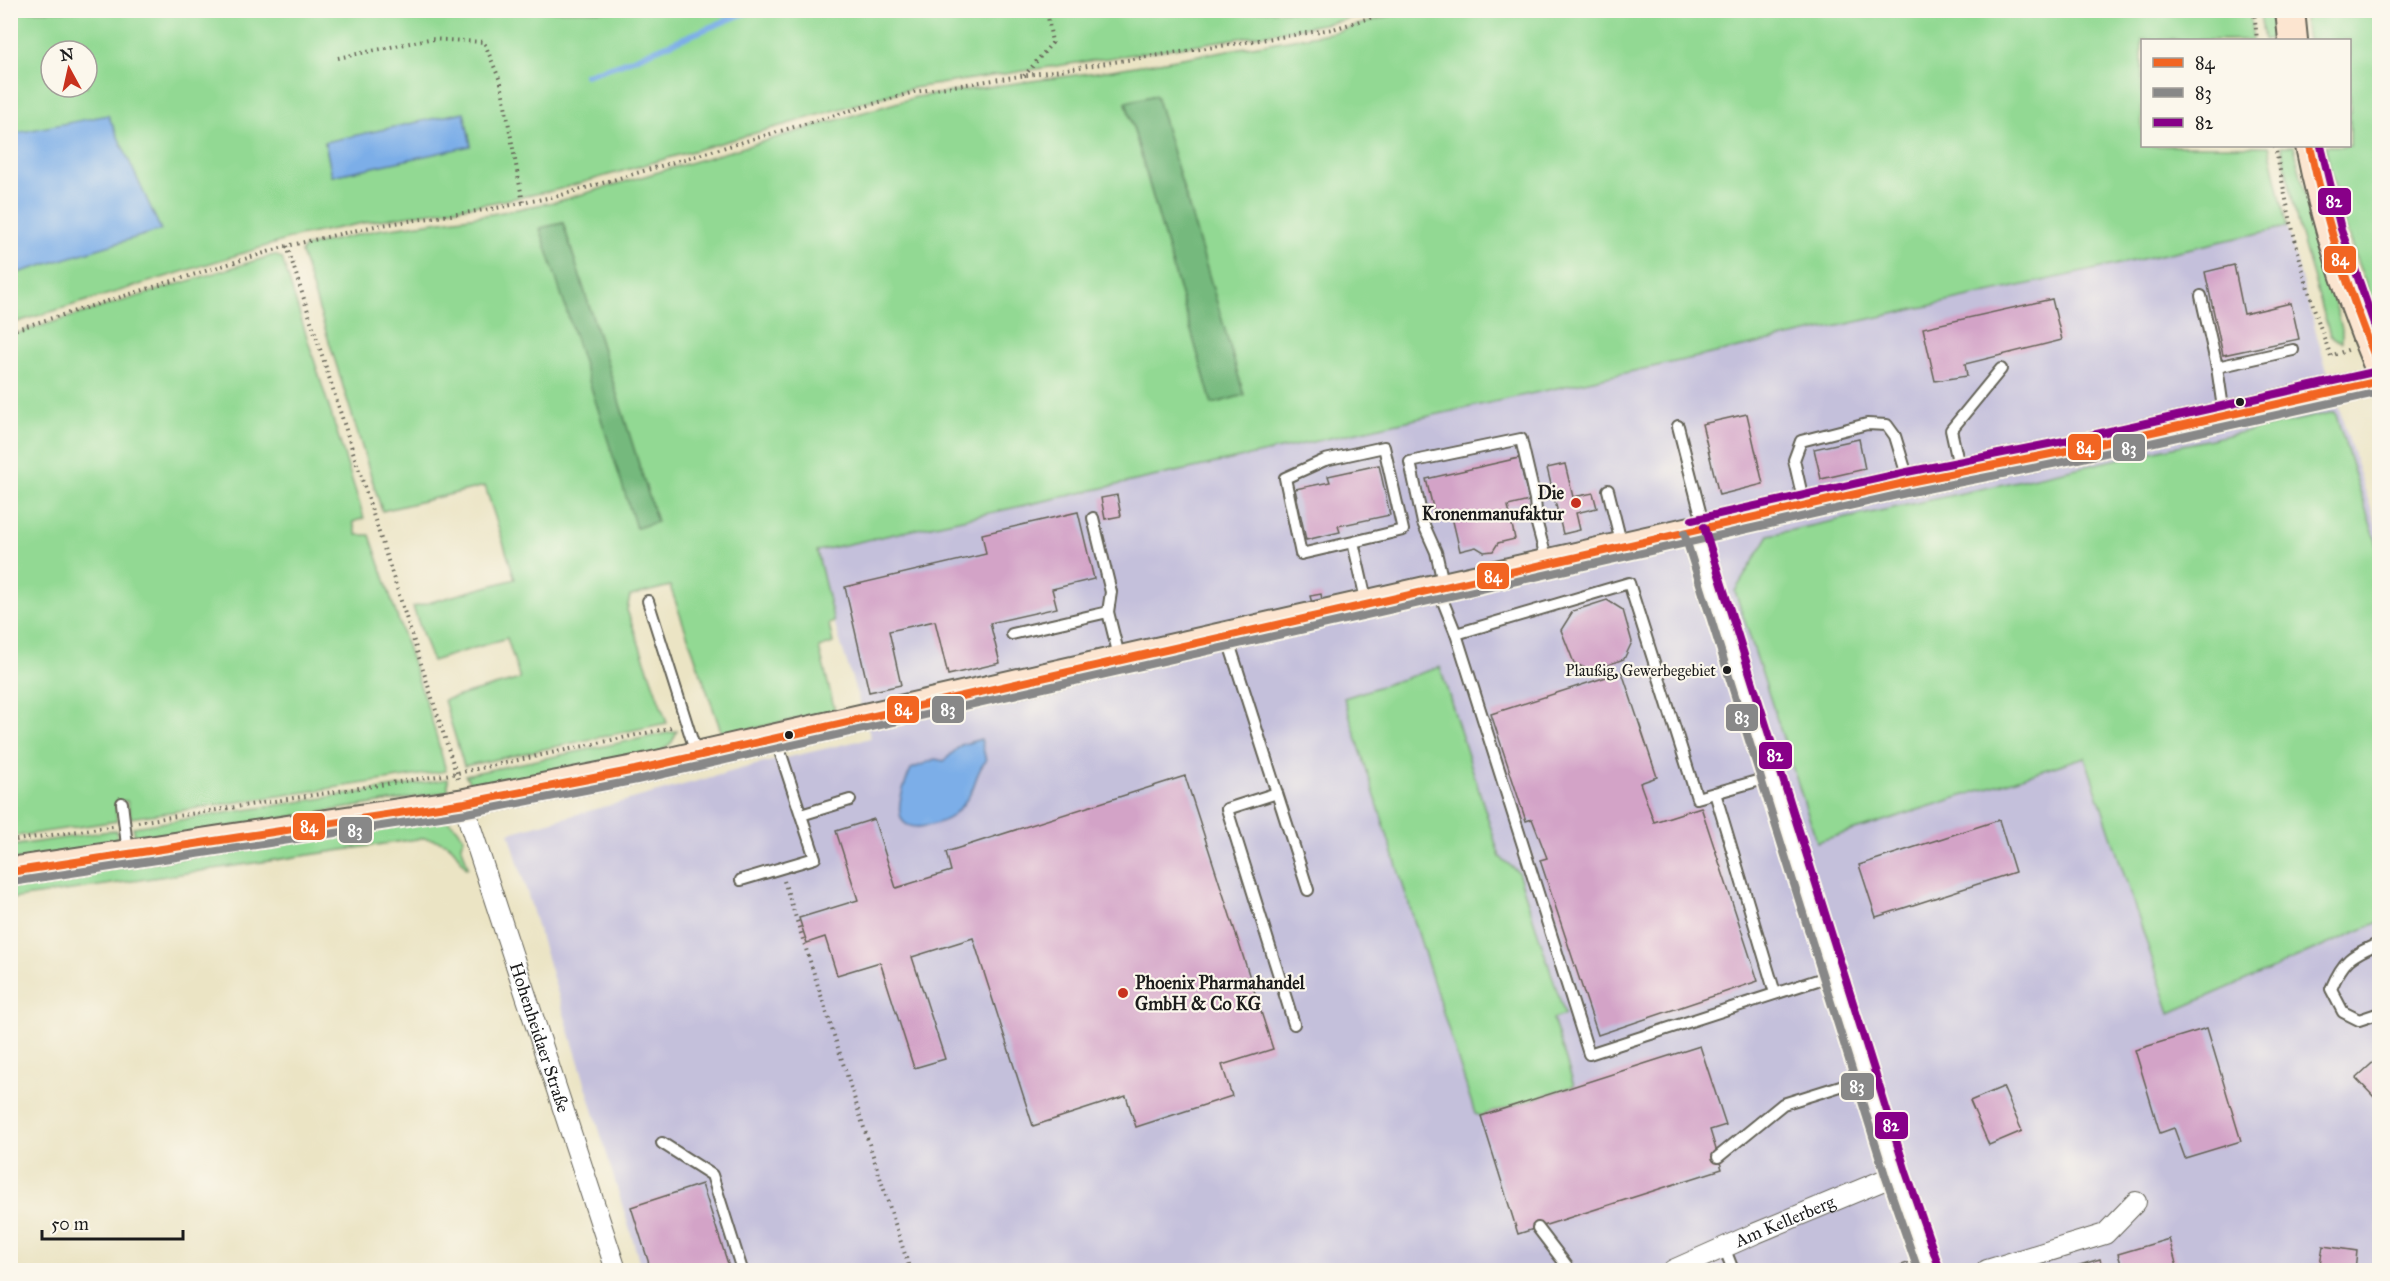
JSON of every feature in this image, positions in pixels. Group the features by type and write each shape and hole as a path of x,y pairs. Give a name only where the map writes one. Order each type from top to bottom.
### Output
{"main road":[{"path":"2290,10 2294,39"},
{"path":"2310,147 2320,196 2339,261 2379,370"},
{"path":"10,872 465,803 698,756 1622,546 1960,471 2076,449 2379,381"}],"street":[{"path":"1699,529 1771,777 1896,1175 1929,1270"},
{"name":"Hohenheidaer Straße","path":"465,803 470,825 616,1270"},
{"name":"Am Kellerberg","path":"1673,1270 1896,1175"},
{"path":"1987,1270 2104,1234 2136,1202"}],"lane":[{"path":"2201,296 2217,367 2224,415"},
{"path":"2217,367 2293,350"},
{"path":"1960,471 1951,430 2001,369"},
{"path":"1804,506 1794,460 1801,441 1867,424 1887,425 1891,430 1895,436 1909,482"},
{"path":"1678,426 1699,529"},
{"path":"1547,563 1521,439 1410,462 1423,523 1436,552 1441,588 1589,1054 1833,975"},
{"path":"1384,447 1403,530 1353,542 1301,554 1285,478 1325,460 1384,447"},
{"path":"1608,490 1622,546"},
{"path":"1093,518 1111,592 1108,612 1120,661"},
{"path":"1353,542 1367,604"},
{"path":"1456,634 1629,583 1697,798 1771,777"},
{"path":"648,601 698,756"},
{"path":"1012,634 1108,612"},
{"path":"1227,636 1308,890"},
{"path":"741,880 815,858 776,739"},
{"path":"1277,793 1227,809 1294,1024"},
{"path":"1715,793 1775,993"},
{"path":"801,815 850,800"},
{"path":"122,803 128,854"},
{"path":"2379,943 2353,954 2338,973 2331,989 2343,1012 2359,1020 2379,1013"},
{"path":"1718,1157 1783,1104 1866,1078"},
{"path":"662,1143 712,1175 741,1270"},
{"path":"1538,1228 1570,1270"},
{"path":"1724,1247 1733,1270"}],"path":[{"path":"1024,76 1052,43 1047,10"},
{"path":"10,331 287,246 375,226 491,209 558,196 914,92 1333,29 1396,10"},
{"path":"2254,10 2257,39"},
{"path":"338,58 429,39 484,42 501,83 524,202"},
{"path":"2275,147 2294,236 2314,307 2331,356 2369,343"},
{"path":"287,246 465,803"},
{"path":"10,841 457,773 687,724"},
{"path":"780,868 910,1270"}],"shaded area":[{"path":"2287,227 2324,361 2379,534 2379,1270 642,1270 509,833 759,764 871,738 834,622 817,551"}],"green space":[{"path":"1408,10 2215,10 2250,14 2253,39 2141,39 2141,147 2269,147 2287,227 817,551 834,622 829,624 833,643 819,648 835,711 734,733 721,731 670,586 630,596 627,610 667,723 464,766 444,700 520,679 507,638 432,661 413,607 515,579 485,486 382,511 301,252 305,247 377,230 492,214 559,201 916,97 1112,70 1335,32","holes":["1156,95 1244,395 1212,404 1126,103","563,223 657,522 540,229"]},
{"path":"11,11 1376,11 1339,21 1279,32 913,88 556,190 299,236 11,324","holes":["464,113 471,145 332,176 325,142"]},
{"path":"2303,11 2379,11 2379,312 2353,251 2325,147 2351,147 2351,39 2307,39"},
{"path":"2273,12 2275,14 2278,39 2264,39 2260,14"},
{"path":"1156,95 1244,395 1212,404 1126,102"},
{"path":"2281,147 2294,147 2342,329 2342,342 2330,335 2298,225"},
{"path":"563,223 657,522 636,528 540,228"},
{"path":"274,255 282,258 364,518 353,522 357,535 370,535 433,724 446,771 131,818 127,801 116,802 117,821 11,837 11,335"},
{"path":"2335,412 2379,551 2379,922 2170,1013 2085,757 1817,842 1735,591 1769,535"},
{"path":"1440,667 1500,857 1518,872 1565,1015 1553,1019 1574,1086 1481,1116 1475,1114 1344,698"},
{"path":"677,731 672,742 656,756 473,787 465,775"},
{"path":"448,779 448,792 140,841 135,836 133,827"},
{"path":"447,820 464,838 461,844 468,867 466,868 450,846 440,841 424,838 11,899 11,883"},
{"path":"116,830 118,839 113,846 11,861 11,846"}],"water":[{"path":"464,112 471,146 332,176 325,142"},
{"path":"108,115 161,230 11,275 11,134"},
{"path":"981,739 986,761 961,807 942,822 916,827 907,825 902,819 900,800 911,769 935,759 944,761 961,745"}],"building":[{"path":"2234,265 2244,314 2291,303 2299,339 2223,355 2205,272"},
{"path":"2052,299 2062,340 1965,364 1967,376 1935,381 1923,328"},
{"path":"1747,414 1763,484 1719,495 1702,424"},
{"path":"1859,439 1865,469 1821,479 1814,449"},
{"path":"1519,458 1529,501 1508,506 1515,539 1498,543 1493,551 1484,552 1476,547 1460,551 1452,517 1436,520 1426,479"},
{"name":"Die Kronenmanufaktur","path":"1565,464 1573,497 1593,493 1597,508 1576,513 1580,530 1563,534 1547,468"},
{"path":"1379,465 1390,515 1338,526 1340,532 1306,540 1295,489 1330,482 1328,476"},
{"path":"1117,495 1121,516 1105,519 1101,498"},
{"path":"1078,512 1094,579 1052,589 1057,608 990,623 1000,663 948,675 935,621 889,631 901,685 869,692 845,587 986,554 982,534"},
{"path":"1321,594 1322,600 1312,603 1310,596"},
{"path":"1607,600 1623,610 1632,642 1624,659 1591,671 1574,663 1561,630 1573,611"},
{"path":"1622,672 1657,777 1640,783 1654,822 1701,807 1758,981 1598,1035 1540,860 1547,858 1532,819 1526,821 1491,714"},
{"name":"Phoenix Pharmahandel GmbH & Co KG","path":"1185,776 1273,1049 1222,1065 1232,1096 1136,1127 1126,1096 1033,1126 973,938 912,957 945,1059 914,1068 880,962 837,975 825,937 807,943 799,918 858,900 836,831 874,819 896,888 951,871 946,852"},
{"path":"1999,820 2015,872 1876,917 1859,865"},
{"path":"2207,1028 2241,1141 2185,1158 2174,1128 2160,1133 2135,1050"},
{"path":"1700,1046 1726,1125 1710,1130 1722,1169 1518,1234 1481,1116"},
{"path":"2380,1056 2380,1095 2375,1098 2356,1078"},
{"path":"2003,1087 2022,1131 1989,1145 1970,1101"},
{"path":"702,1184 730,1270 651,1270 631,1207"},
{"path":"2169,1239 2178,1270 2123,1270 2118,1254"},
{"path":"2323,1246 2357,1251 2355,1270 2319,1270"},
{"path":"2100,1259 2103,1270 2074,1270 2073,1267"},
{"path":"1911,1262 1914,1270 1886,1270"}],"waterway":[{"path":"586,75 623,63 752,10"}],"transit line":[{"name":"84","path":"2310,147 2323,203 2340,259 2380,369"},
{"name":"82","path":"2321,147 2341,229 2380,341"},
{"name":"82","path":"1692,520 1907,472 2074,439 2378,371"},
{"name":"84","path":"10,872 465,803 635,770 1909,482 2076,449 2380,381"},
{"name":"83","path":"12,882 467,813 637,780 1911,492 2078,459 2380,392"},
{"name":"82","path":"1704,527 1906,1172 1939,1267"},
{"name":"83","path":"1684,533 1886,1178 1918,1270"}],"place":[{"name":"Die Kronenmanufaktur","path":"1576,503"},
{"name":"Plaußig, Gewerbegebiet","path":"1727,670"},
{"name":"Phoenix Pharmahandel GmbH & Co KG","path":"1123,993"}]}
